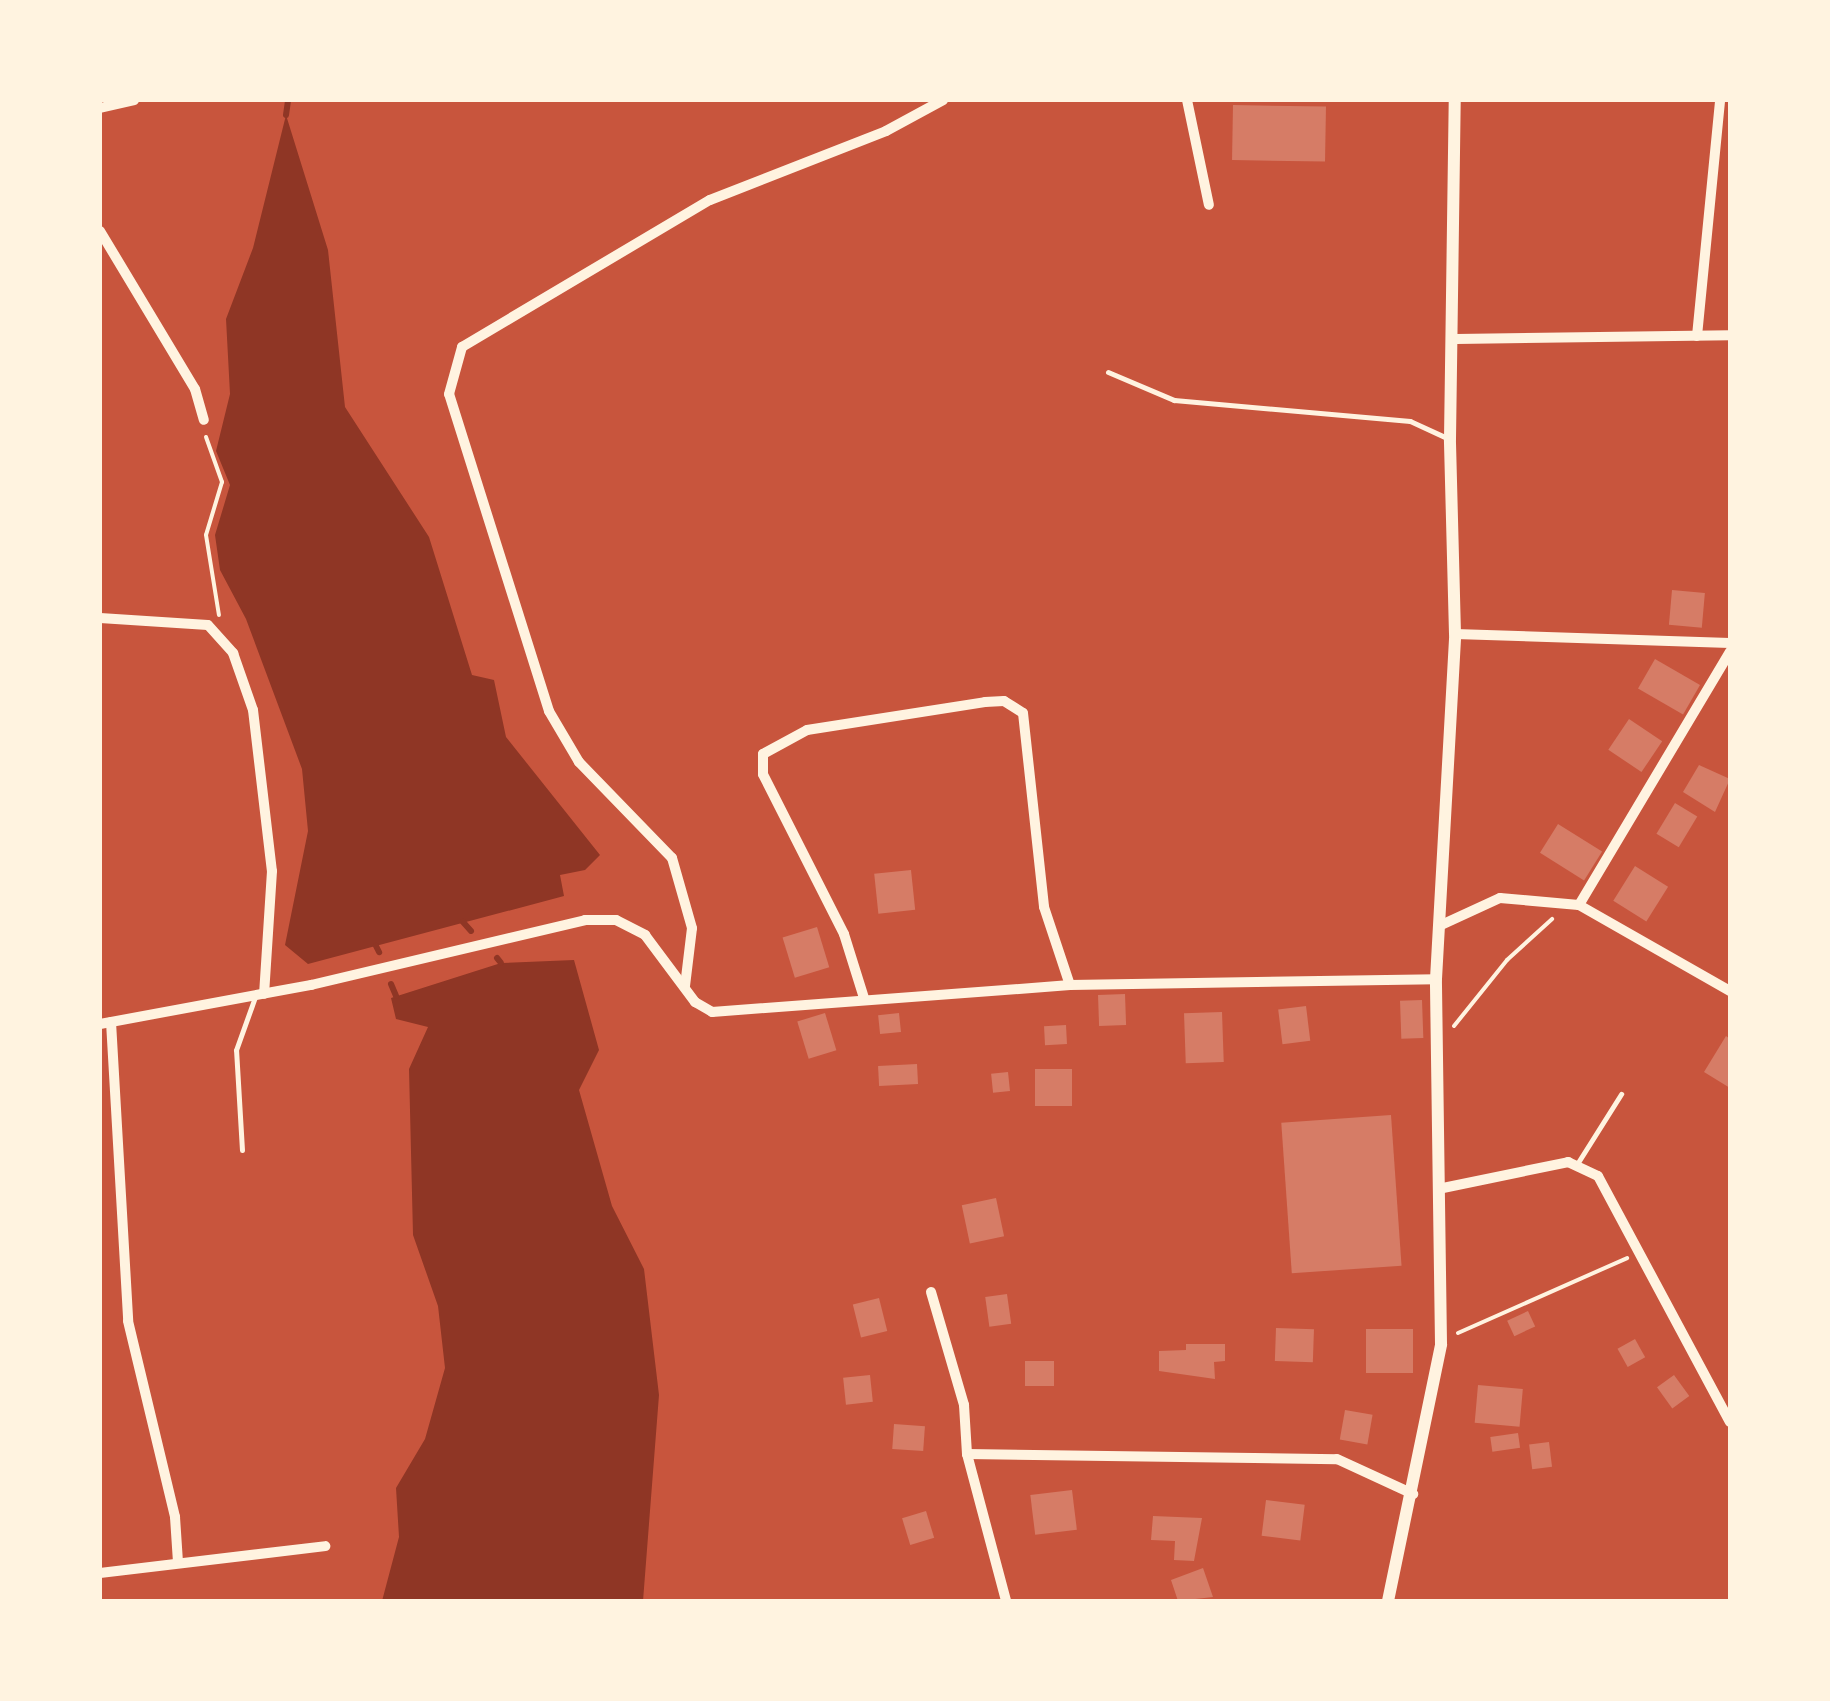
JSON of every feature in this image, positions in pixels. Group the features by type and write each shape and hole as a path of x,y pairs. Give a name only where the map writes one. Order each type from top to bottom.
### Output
{"street":[{"path":"100,108 134,100"},
{"path":"685,988 692,928 672,858 579,762 549,711 448,394 462,347 710,200 886,130 943,100"},
{"path":"1187,100 1210,205"},
{"path":"1388,1601 1414,1494 1441,1344 1443,1188 1436,979 1455,634 1450,439 1456,340 1455,100"},
{"path":"1697,336 1720,100"},
{"path":"100,232 195,388 204,420"},
{"path":"1456,340 1730,336"},
{"path":"100,618 208,625 233,653 253,710 272,871 260,995"},
{"path":"1455,634 1730,642"},
{"path":"1579,905 1730,652"},
{"path":"864,998 844,934 763,774 764,754 770,745 807,730 985,702 1004,702 1023,713 1044,907 1070,985"},
{"path":"1440,926 1500,898 1579,905 1730,991"},
{"path":"178,1562 174,1517 128,1321 105,1023 260,995 585,920 616,920 645,935 685,988 712,1012 1070,985 1436,979"},
{"path":"1443,1188 1577,1164 1598,1176 1730,1422"},
{"path":"931,1292 964,1405 967,1454 1006,1601"},
{"path":"967,1454 1337,1459 1414,1494"},
{"path":"100,1573 178,1562 200,1566 326,1546"}],"lane":[{"path":"1108,372 1174,400 1410,421 1450,439"},
{"path":"242,1150 236,1050 260,995"},
{"path":"1577,1164 1621,1094"}],"path":[{"path":"204,420 222,482 206,535 219,602 216,634"},
{"path":"1437,1046 1507,960 1552,919 1579,905"},
{"path":"1441,1344 1640,1252"}],"shaded area":[{"path":"286,115 328,250 345,407 429,537 472,675 494,680 506,737 600,855 585,870 560,875 564,896 308,964 285,945 308,831 302,769 246,619 220,570 215,535 230,485 216,451 230,394 226,319 253,248"},
{"path":"574,960 599,1050 579,1090 612,1206 644,1269 659,1395 643,1601 382,1601 399,1537 396,1488 425,1439 445,1368 438,1306 413,1235 409,1069 428,1027 396,1019 391,998 501,963"}],"building":[{"path":"1233,105 1326,107 1325,162 1232,160"},
{"path":"1672,590 1705,593 1702,628 1669,625"},
{"path":"1655,659 1700,685 1683,714 1638,688"},
{"path":"1629,719 1662,741 1641,772 1608,750"},
{"path":"1699,765 1730,779 1715,812 1683,792"},
{"path":"1675,803 1697,816 1679,847 1656,834"},
{"path":"1558,824 1602,852 1584,880 1540,853"},
{"path":"1635,866 1668,887 1646,921 1613,901"},
{"path":"911,870 915,910 878,914 874,874"},
{"path":"817,927 829,967 795,978 783,938"},
{"path":"1125,994 1126,1025 1099,1026 1098,995"},
{"path":"1422,1000 1423,1038 1401,1039 1400,1001"},
{"path":"1306,1006 1310,1041 1282,1044 1278,1009"},
{"path":"1222,1012 1224,1062 1186,1063 1184,1013"},
{"path":"825,1013 836,1050 809,1059 797,1021"},
{"path":"899,1013 901,1032 880,1034 878,1015"},
{"path":"1066,1025 1067,1044 1045,1045 1044,1026"},
{"path":"1726,1036 1730,1039 1730,1088 1704,1072"},
{"path":"917,1064 918,1084 879,1086 878,1066"},
{"path":"1035,1069 1072,1069 1072,1106 1035,1106"},
{"path":"1008,1072 1010,1091 993,1093 991,1074"},
{"path":"1391,1115 1402,1266 1292,1273 1281,1123"},
{"path":"996,1198 1004,1236 970,1243 962,1205"},
{"path":"1007,1294 1011,1324 989,1327 985,1297"},
{"path":"879,1298 887,1331 861,1338 853,1305"},
{"path":"1528,1311 1535,1326 1514,1336 1507,1321"},
{"path":"1276,1328 1314,1329 1313,1362 1275,1361"},
{"path":"1366,1329 1413,1329 1413,1373 1366,1373"},
{"path":"1635,1339 1645,1357 1628,1367 1618,1349"},
{"path":"1186,1344 1225,1344 1225,1361 1214,1362 1215,1379 1159,1371 1159,1351 1186,1350"},
{"path":"1025,1361 1054,1361 1054,1386 1025,1386"},
{"path":"870,1375 873,1402 846,1405 843,1378"},
{"path":"1674,1375 1689,1396 1672,1408 1657,1387"},
{"path":"1478,1385 1523,1389 1520,1427 1475,1423"},
{"path":"1345,1410 1373,1415 1367,1444 1340,1440"},
{"path":"894,1424 925,1426 923,1451 892,1449"},
{"path":"1518,1433 1520,1448 1492,1452 1490,1437"},
{"path":"1549,1442 1552,1467 1532,1469 1529,1444"},
{"path":"1072,1490 1077,1530 1035,1535 1030,1495"},
{"path":"1266,1500 1305,1505 1300,1540 1262,1536"},
{"path":"926,1511 934,1538 910,1545 902,1518"},
{"path":"1153,1516 1202,1518 1194,1561 1174,1560 1175,1541 1151,1540"},
{"path":"1203,1568 1213,1597 1178,1601 1171,1580"}],"waterway":[{"path":"286,115 288,100"},
{"path":"463,922 471,931"},
{"path":"376,946 379,952"},
{"path":"497,958 501,963"},
{"path":"391,984 396,996"}]}
